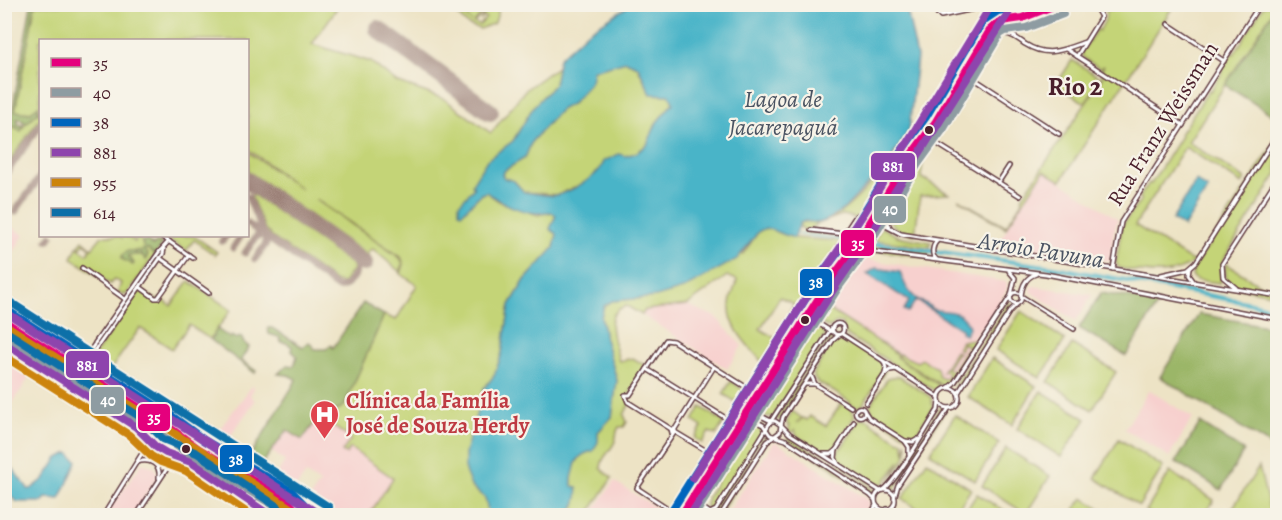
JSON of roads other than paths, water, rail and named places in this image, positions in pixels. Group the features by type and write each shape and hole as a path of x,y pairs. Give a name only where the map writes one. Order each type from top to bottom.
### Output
{"highway":[{"path":"683,516 739,416 815,295 850,245 854,233 866,220 1000,4"},
{"path":"727,448 830,285 868,236 876,222 877,214 1013,4"},
{"path":"888,175 902,162"},
{"path":"877,214 891,198"},
{"path":"858,222 866,220 876,222"},
{"path":"838,282 851,260"},
{"path":"815,285 815,295"},
{"path":"815,295 822,300"},
{"path":"822,300 830,296"},
{"path":"6,314 37,336 40,341 247,474 278,491 312,516"},
{"path":"6,314 323,516"},
{"path":"4,335 136,428 274,516"},
{"path":"781,339 788,337"},
{"path":"788,337 794,343 792,354"},
{"path":"9,346 90,391 284,516"},
{"path":"9,346 16,357"},
{"path":"30,365 38,361"},
{"path":"95,376 129,391"},
{"path":"695,491 771,387"},
{"path":"90,391 120,417"},
{"path":"721,434 739,416"},
{"path":"136,428 147,439"},
{"path":"219,450 247,474"},
{"path":"693,478 695,491"},
{"path":"695,491 702,494 706,491"},
{"path":"257,498 274,516"},
{"path":"679,501 690,500"},
{"path":"672,514 690,500"},
{"path":"689,516 694,506 690,500"}],"main road":[{"path":"1013,4 1023,13"},
{"path":"983,20 1023,13 1048,4"},
{"path":"991,42 1021,21 1064,4"},
{"path":"672,514 815,285 854,233 858,222 991,7"},
{"path":"876,222 972,73 1006,15"},
{"path":"689,516 838,282"}],"street":[{"name":"Rua Franz Weissman","path":"1113,268 1121,222 1260,4"},
{"path":"936,5 937,13 941,16 979,6 991,7"},
{"path":"1077,56 1101,17 1099,12 1090,5"},
{"path":"1168,24 1224,61"},
{"path":"1002,34 1011,34 1031,48 1044,52 1056,52 1085,42"},
{"path":"1066,49 1183,124"},
{"path":"972,73 976,80"},
{"path":"968,79 976,80 1059,134"},
{"path":"1154,276 1190,268 1196,262 1277,136"},
{"path":"930,139 1020,196"},
{"path":"998,183 1009,166"},
{"path":"1238,289 1230,285 1223,277 1224,260 1278,177"},
{"path":"887,206 886,219 891,229"},
{"path":"811,230 845,234 857,215 866,210"},
{"path":"876,222 901,234 1278,296"},
{"path":"163,237 193,258"},
{"path":"937,260 933,253 938,240"},
{"path":"131,296 140,287 169,241"},
{"path":"89,365 89,356 96,345 159,252 164,249"},
{"path":"851,260 875,252 1046,274 1278,319"},
{"path":"140,287 158,298 189,255"},
{"path":"160,258 209,293"},
{"path":"870,516 876,502 876,495 891,483 938,410 942,391 954,383 1011,296 1015,281 1014,275 1001,268"},
{"path":"1190,268 1189,275 1194,282"},
{"path":"82,269 127,301"},
{"path":"879,516 894,504 898,485 949,408 958,402 958,393 1010,311 1021,301 1023,285 1032,276 1046,274"},
{"path":"1217,286 1223,277"},
{"path":"1011,296 1017,293 1074,329"},
{"path":"1011,296 1012,302 1017,304"},
{"path":"809,327 818,324 840,334 897,369 939,399 944,407 949,408"},
{"path":"703,508 710,513 716,510 766,430 766,425 771,421 825,339 837,324 842,326 844,329 833,340 783,417 780,432 767,442 720,516"},
{"path":"824,326 825,339"},
{"path":"707,457 705,450 628,402 625,395 630,395 665,341 668,340 749,389"},
{"path":"79,359 89,356"},
{"path":"883,360 885,374"},
{"path":"672,514 638,490 638,487 714,367"},
{"path":"647,369 724,417"},
{"path":"859,408 866,403 885,374 897,369"},
{"path":"812,373 815,384"},
{"path":"804,385 815,384 851,407 859,415 869,418 905,441 909,447 908,456"},
{"path":"948,388 958,393"},
{"path":"821,454 831,454 836,450 859,415 865,411 866,403"},
{"path":"851,407 865,411 869,418"},
{"path":"859,408 859,415"},
{"path":"758,409 762,417 775,421 790,434 821,454 881,491 890,492 894,498"},
{"path":"748,424 756,422 770,435 786,440 870,495 880,508 887,509"},
{"path":"786,440 786,436 790,434"},
{"path":"905,441 913,442 920,438"},
{"path":"102,516 146,447 147,439"},
{"path":"836,450 835,458 839,465"},
{"path":"137,462 146,460 158,466 159,480"},
{"path":"136,516 171,462 184,460 191,462"},
{"path":"704,516 703,508 718,472"}],"water":[{"name":"Lagoa de Jacarepaguá","path":"630,5 906,5 917,57 909,131 888,163 844,209 825,221 800,223 794,238 766,228 759,231 737,259 683,289 656,297 612,301 604,306 601,317 617,380 612,417 598,432 598,442 593,451 582,455 576,463 572,480 572,486 577,487 577,499 574,505 568,515 489,515 485,498 471,486 465,471 465,453 484,388 494,376 502,353 510,305 525,280 554,248 557,234 550,229 556,215 551,212 534,213 517,209 486,192 462,213 459,212 459,204 474,188 472,184 487,160 513,141 534,106 554,85 559,58 587,32","holes":["626,61 638,66 651,94 670,95 673,103 657,122 647,145 636,153 625,156 619,154 604,161 592,177 558,195 524,192 514,181 504,178 502,174 505,170 525,158 532,141 560,110 573,103 591,81 593,70"]},
{"path":"1196,181 1208,189 1184,227 1172,220"},
{"path":"876,268 900,272 907,288 920,301 932,309 954,312 963,317 969,327 965,335 961,332 962,330 916,300 908,312 904,310 909,301 867,274"},
{"path":"69,453 77,461 60,499 46,498 42,502 17,502 14,498 9,498 5,502 5,474 14,469 28,489 31,489 44,479 58,458"}],"waterway":[{"name":"Arroio Pavuna","path":"797,234 840,239"},
{"name":"Arroio Pavuna","path":"840,239 1052,267 1278,310"}],"place":[{"name":"Clínica da Família José de Souza Herdy","path":"325,440"}],"district":[{"name":"Rio 2","path":"1075,86"}]}
